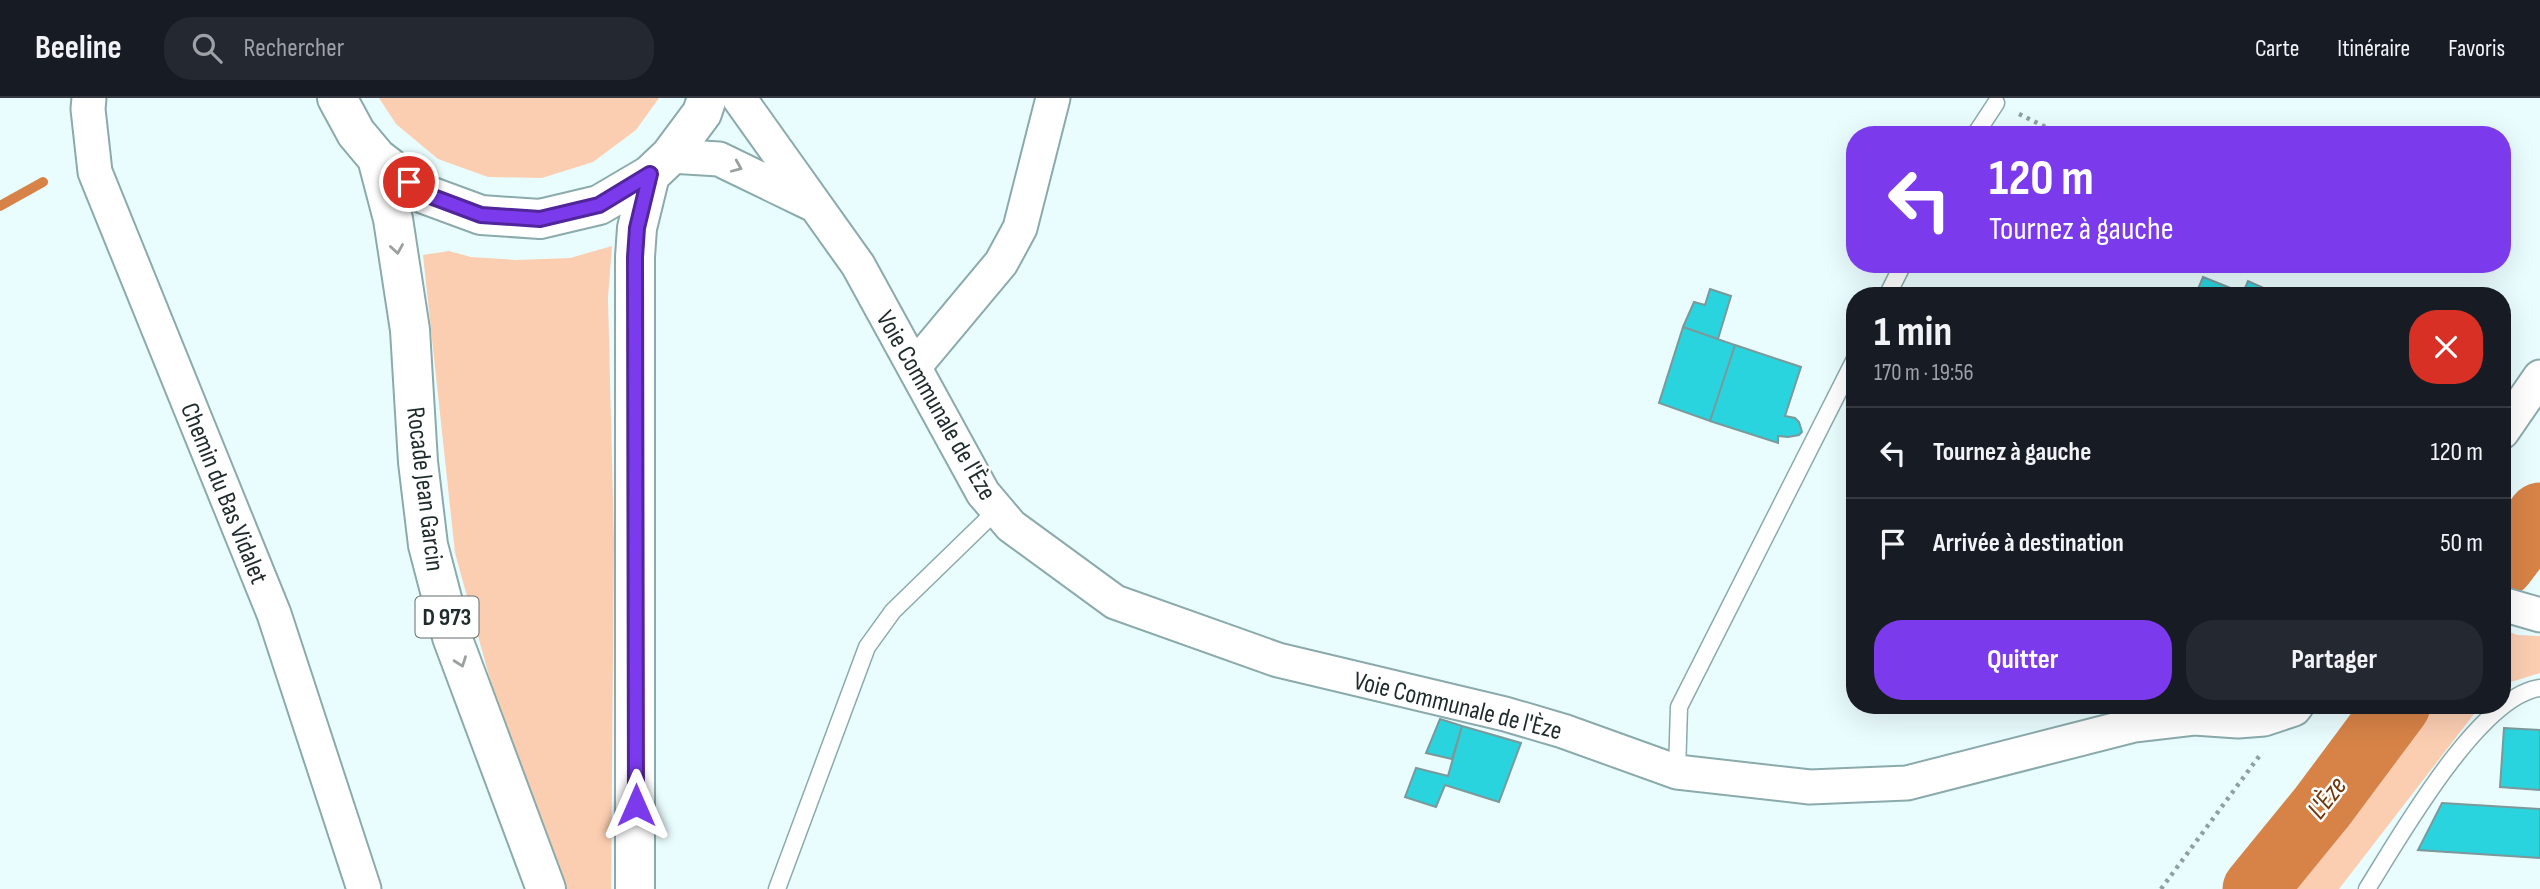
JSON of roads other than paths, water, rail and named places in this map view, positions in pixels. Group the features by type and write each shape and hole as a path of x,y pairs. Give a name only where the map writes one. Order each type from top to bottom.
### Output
{"main road":[{"path":"334,100 377,158 425,194 481,215 540,219 599,205 660,165 702,113 707,98"},
{"name":"Rocade Jean Garcin","path":"377,158 393,219 410,330 418,462 428,545 452,637 546,889"},
{"path":"635,889 635,257 637,228 660,165"}],"street":[{"name":"Chemin du Bas Vidalet","path":"89,98 95,172 274,614 364,889"},
{"name":"Voie Communale de l'Èze","path":"739,98 858,265 983,493 1011,526 1115,602 1147,615 1278,660 1505,714 1563,731 1677,772 1810,787 1907,783 2134,725 2182,719 2238,721 2264,719 2279,714"},
{"path":"915,366 1000,263 1020,228 1052,98"},
{"path":"660,165 719,159 818,206"},
{"path":"2511,419 2540,377"}],"lane":[{"path":"1981,126 1996,103"},
{"path":"1677,772 1679,707 1846,377"},
{"path":"777,889 867,647 893,611 997,510"},
{"path":"2511,700 2518,695 2540,688"},
{"path":"2367,889 2424,796 2493,714"}],"waterway":[{"path":"0,206 43,182"},
{"name":"L'Èze","path":"2511,553 2540,515"},
{"name":"L'Èze","path":"2255,889 2322,807 2391,714"}]}
